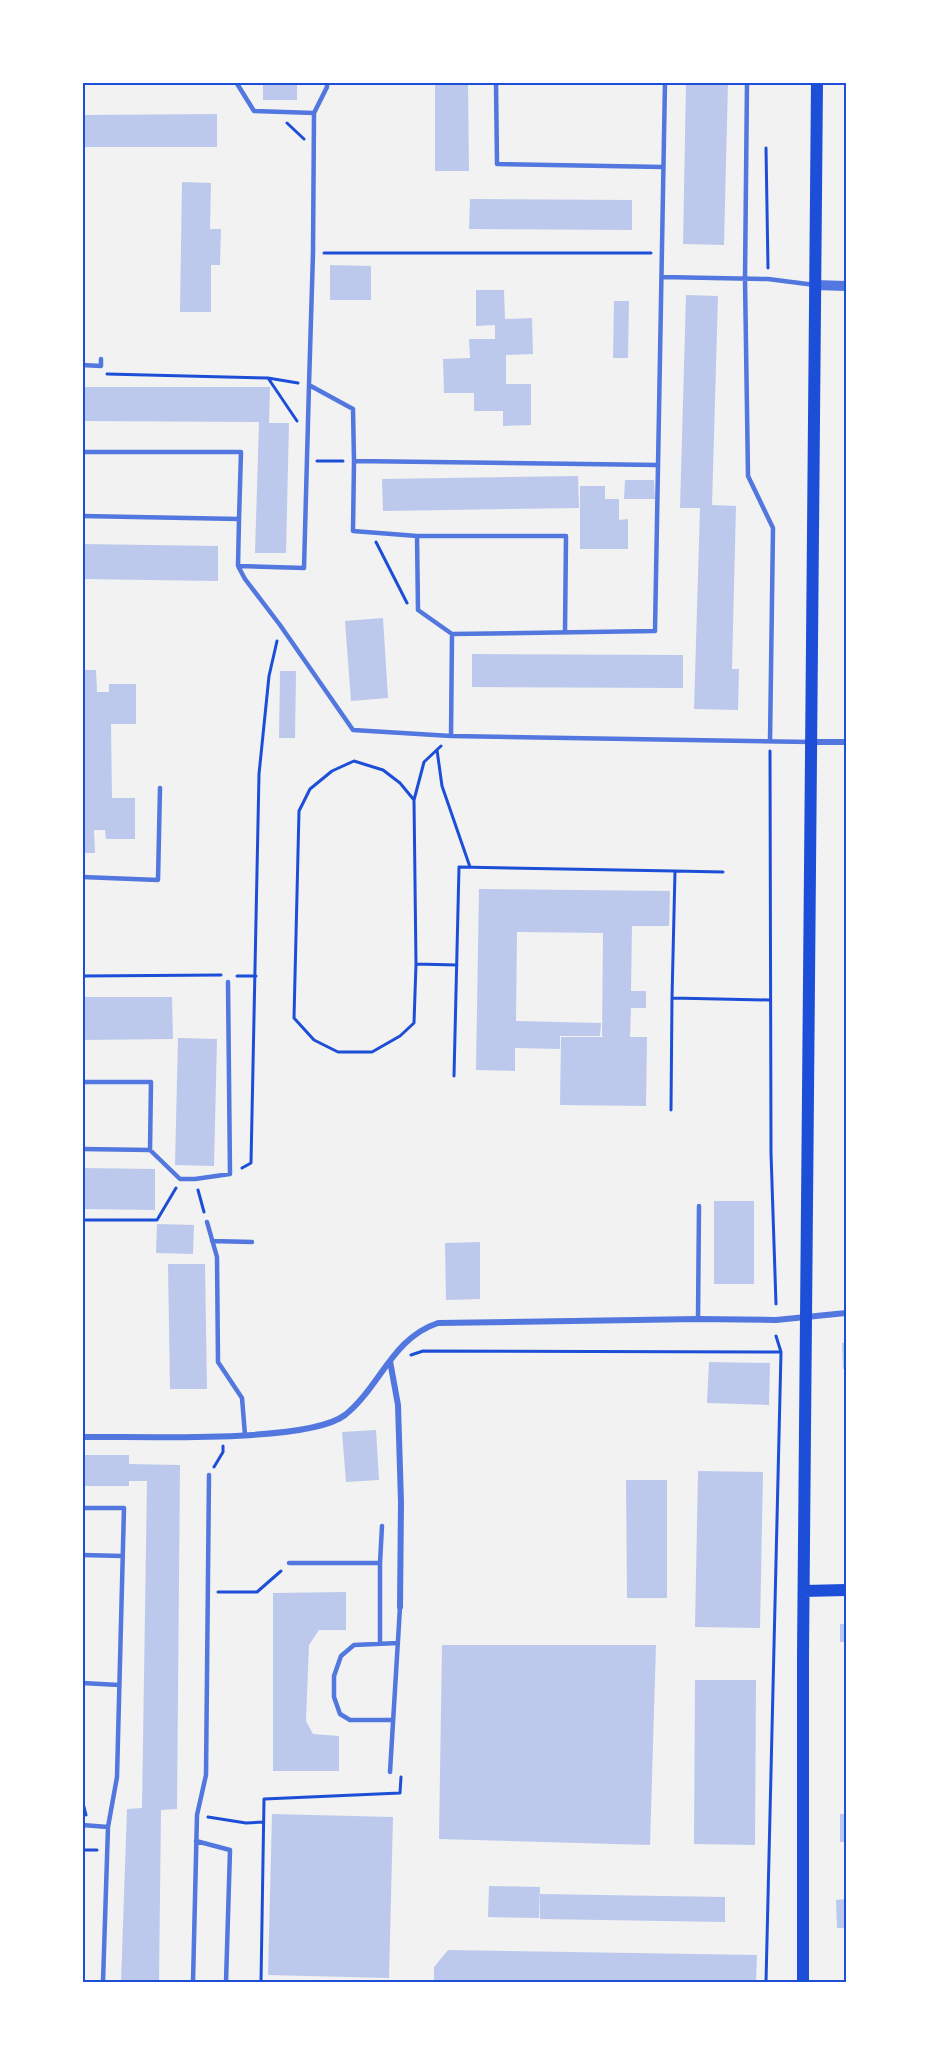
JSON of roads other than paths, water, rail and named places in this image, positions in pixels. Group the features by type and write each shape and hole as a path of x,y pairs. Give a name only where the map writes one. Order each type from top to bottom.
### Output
{"main road":[{"path":"803,1983 804,1592 817,82"},
{"path":"804,1592 846,1590"}],"street":[{"path":"815,285 846,286"},
{"path":"811,742 846,742"},
{"path":"82,1437 245,1435 300,1430 323,1425 344,1415 409,1338 423,1328 438,1323 776,1320 846,1313"},
{"path":"390,1360 398,1405 399,1426 400,1607"}],"lane":[{"path":"236,82 254,111 314,113"},
{"path":"238,566 304,568 306,434 314,253 314,113 327,87 327,82"},
{"path":"496,82 497,164 663,166"},
{"path":"417,536 418,610 452,634 655,631 665,82"},
{"path":"747,82 745,279 748,476 773,528 770,741"},
{"path":"662,277 768,279 815,285"},
{"path":"82,365 101,366 101,359"},
{"path":"309,385 353,409 353,531 417,536 566,536 565,632"},
{"path":"82,452 241,452 238,566 353,730 451,736 811,742"},
{"path":"354,461 657,465"},
{"path":"82,516 239,519"},
{"path":"451,736 452,634"},
{"path":"82,877 158,880 160,788"},
{"path":"82,1149 150,1150 180,1179 230,1174 228,982"},
{"path":"82,1082 152,1082 150,1150"},
{"path":"698,1319 699,1206"},
{"path":"207,1222 217,1257 218,1362 242,1398 245,1435"},
{"path":"212,1241 252,1242"},
{"path":"193,1983 197,1815 206,1775 209,1475"},
{"path":"82,1508 124,1508 117,1778 108,1827 103,1983"},
{"path":"380,1644 382,1526"},
{"path":"82,1555 123,1556"},
{"path":"289,1563 380,1563"},
{"path":"390,1772 400,1607"},
{"path":"393,1720 350,1720 340,1714 334,1697 334,1676 341,1656 354,1645 398,1643"},
{"path":"82,1683 119,1685"},
{"path":"82,1825 108,1827"},
{"path":"196,1841 230,1850 226,1983"}]}
